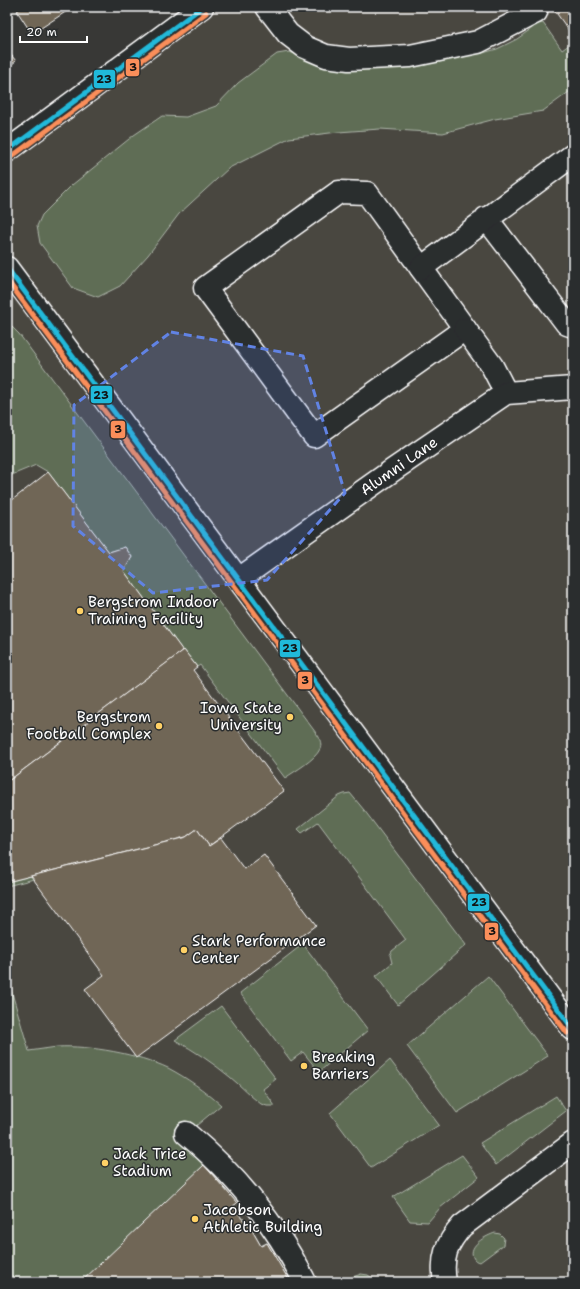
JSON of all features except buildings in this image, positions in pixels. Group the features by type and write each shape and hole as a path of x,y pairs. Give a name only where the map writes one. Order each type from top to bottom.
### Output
{"street":[{"path":"7,151 202,7"},
{"path":"267,7 288,34 305,47 326,56 349,59 410,56 478,42 536,12"},
{"path":"421,268 486,218 573,155"},
{"path":"465,329 314,436 205,288 339,192 367,193 492,366 506,393"},
{"path":"486,218 567,324 573,326"},
{"path":"7,268 573,1029"},
{"name":"Alumni Lane","path":"239,579 392,470 506,393 573,388"},
{"path":"186,1133 216,1159 258,1207 282,1240 305,1282"},
{"path":"445,1282 444,1259 448,1246 454,1235 462,1226 573,1143"}],"highlighted area":[{"path":"171,332 303,356 345,493 267,580 153,593 73,526 74,405"}],"shaded area":[{"name":"Iowa State University","path":"202,7 573,7 573,1282 7,1282 7,151"}],"green space":[{"path":"543,23 562,50 573,42 573,89 543,111 495,119 443,133 380,129 289,138 229,168 179,214 148,255 120,286 98,297 73,288 40,243 37,226 42,215 72,185 134,135 162,116 186,117 216,106 238,83 277,54 289,52 302,56 395,64 483,53 497,49 517,39 538,24"},
{"path":"7,322 19,334 319,737 321,746 314,757 285,778 200,665 197,667 184,650 183,651 124,571 132,557 125,547 109,552 48,472 36,465 7,477"},
{"path":"350,793 466,945 398,1005 376,976 392,963 390,955 392,951 406,940 318,822 302,833 298,829 339,796"},
{"path":"31,876 34,879 7,886 7,882"},
{"path":"303,944 368,1030 319,1072 303,1052 291,1061 240,993"},
{"name":"Jack Trice Stadium","path":"7,976 29,1051 57,1047 84,1047 128,1055 168,1068 202,1089 221,1105 178,1141 204,1165 237,1203 233,1207 249,1225 261,1246 267,1243 290,1282 7,1282"},
{"path":"488,976 548,1056 457,1113 407,1046"},
{"path":"221,1006 276,1079 263,1089 275,1106 261,1104 217,1067 175,1040"},
{"path":"390,1060 439,1125 371,1168 330,1113"},
{"path":"556,1096 566,1111 496,1165 480,1143"},
{"path":"462,1155 479,1177 440,1208 428,1222 410,1221 393,1197"},
{"path":"495,1233 500,1234 504,1238 503,1245 480,1262 476,1261 473,1258 472,1253 475,1245 487,1236"},
{"path":"361,1274 368,1275 378,1282 343,1282 350,1278"}],"transit line":[{"name":"23","path":"7,151 202,7"},
{"name":"3","path":"11,157 206,13"},
{"name":"23","path":"7,268 573,1029"},
{"name":"3","path":"7,280 567,1033"}],"place":[{"name":"Bergstrom Indoor Training Facility","path":"80,611"},
{"name":"Iowa State University","path":"290,717"},
{"name":"Bergstrom Football Complex","path":"159,726"},
{"name":"Stark Performance Center","path":"184,950"},
{"name":"Breaking Barriers","path":"304,1066"},
{"name":"Jack Trice Stadium","path":"105,1163"},
{"name":"Jacobson Athletic Building","path":"195,1219"}]}
